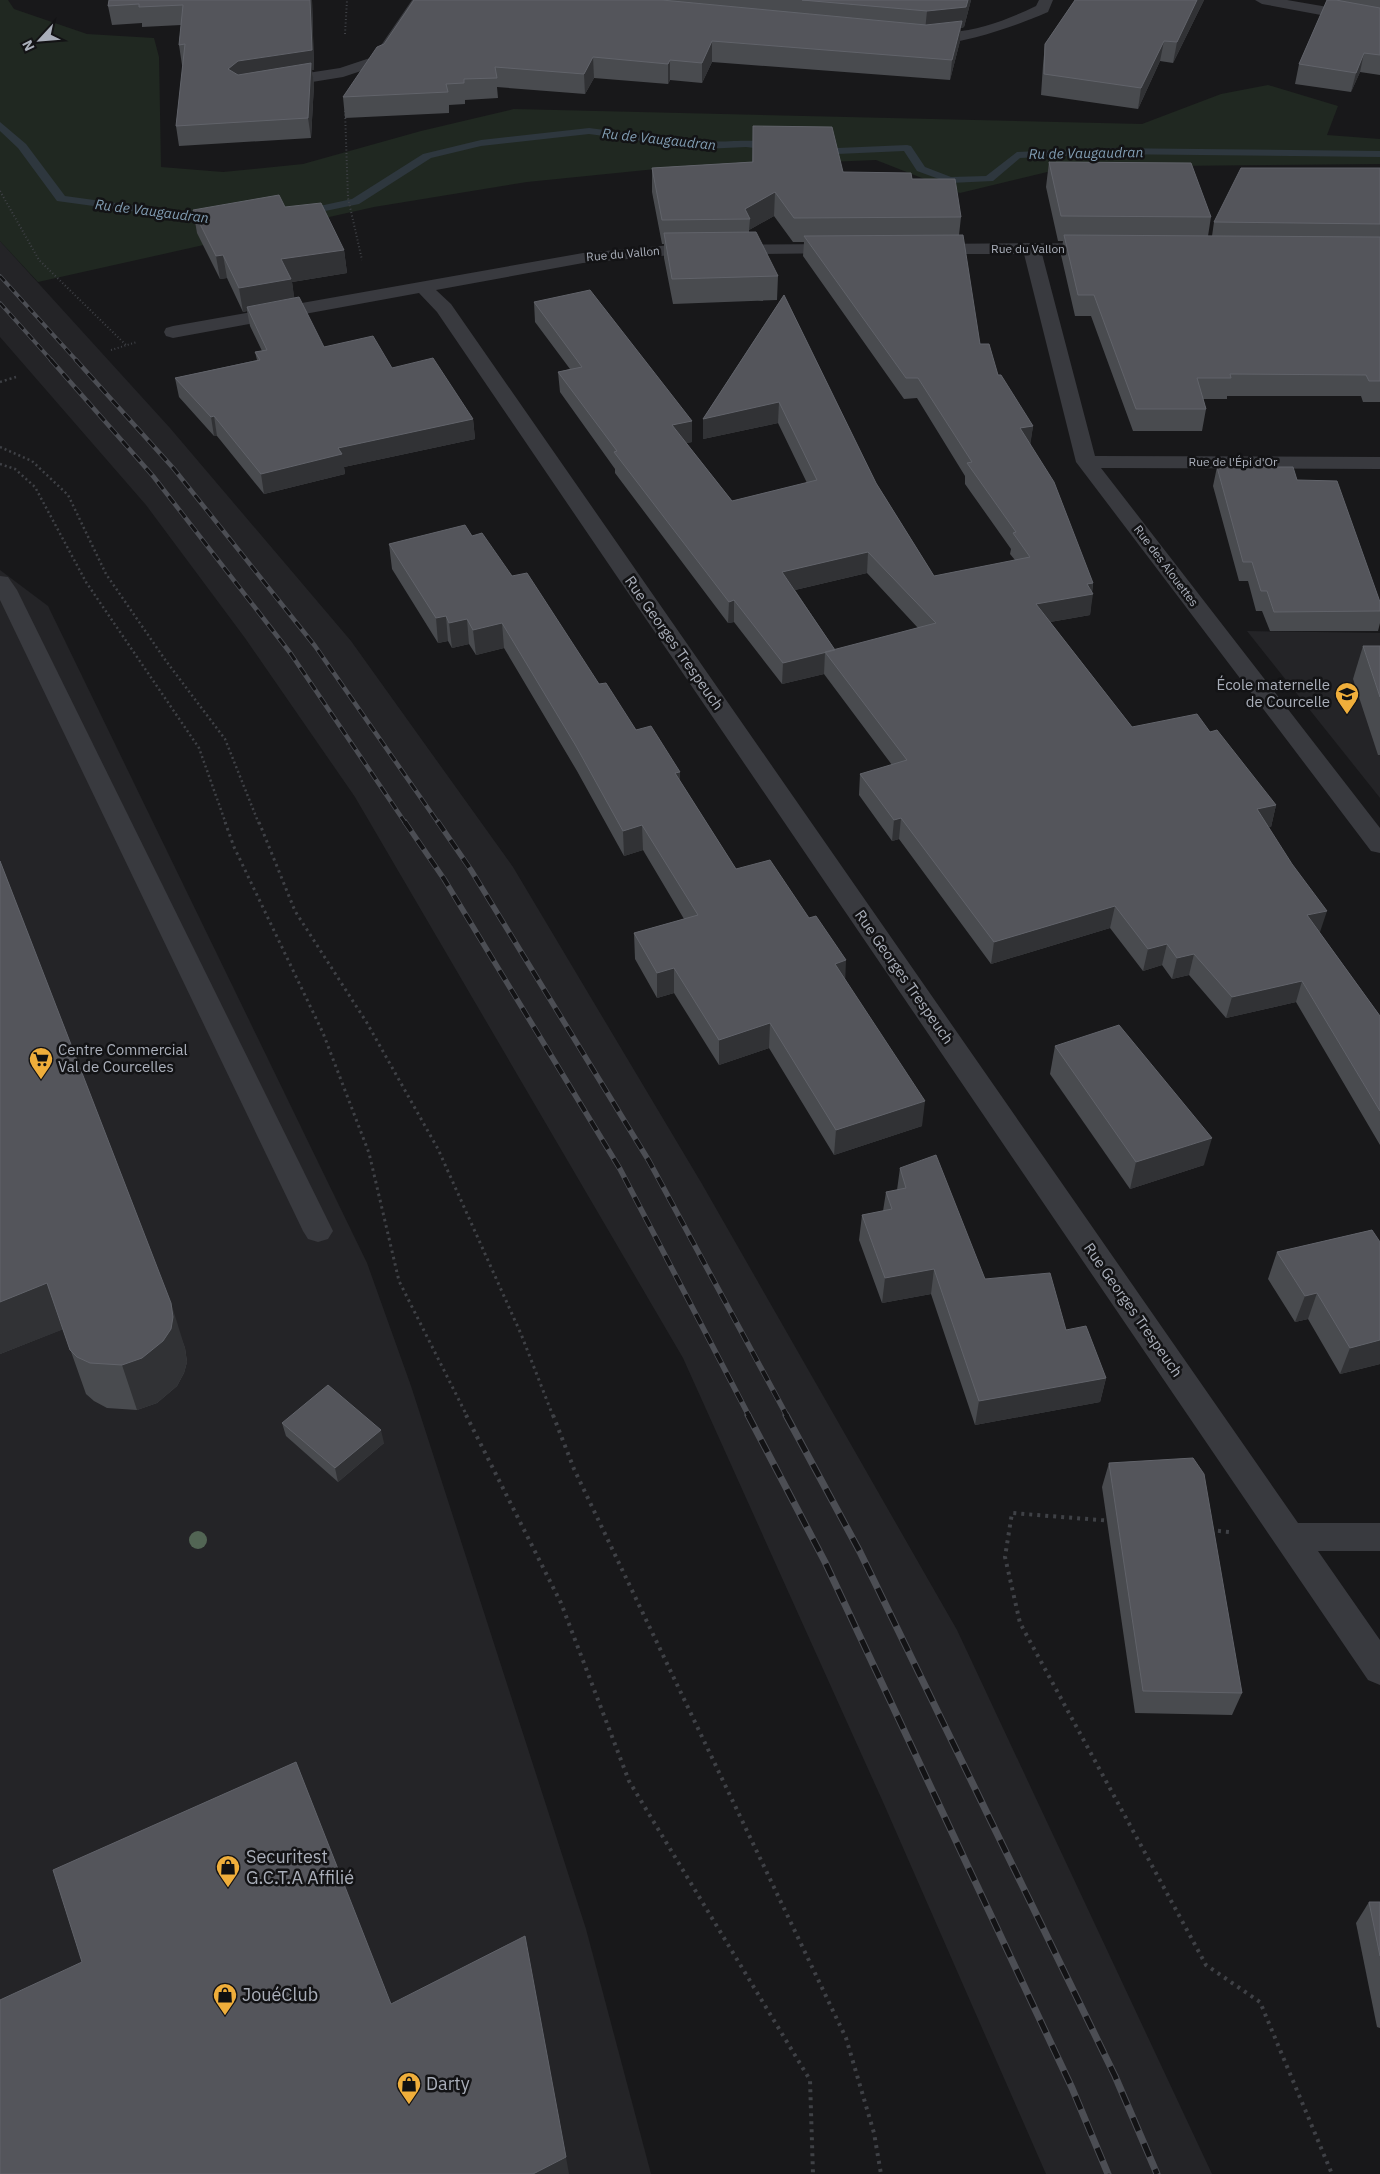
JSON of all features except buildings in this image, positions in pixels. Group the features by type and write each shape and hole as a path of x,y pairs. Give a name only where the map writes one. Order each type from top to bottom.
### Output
{"street":[{"path":"260,85 343,72 379,60 419,0"},
{"path":"906,36 956,38 980,33 1036,13 1043,9 1046,0"},
{"path":"1262,0 1380,21"},
{"name":"Rue des Alouettes","path":"1032,248 1086,462 1380,845"},
{"name":"Rue du Vallon","path":"173,332 593,257 672,250 862,249"},
{"name":"Rue du Vallon","path":"912,249 1121,249"},
{"name":"Rue Georges Trespeuch","path":"424,288 450,316 1380,1669"},
{"name":"Rue de l'Épi d'Or","path":"1086,462 1380,463"},
{"path":"0,582 10,598 318,1231"},
{"path":"1289,1537 1380,1537"}],"path":[{"path":"0,191 39,260 126,345"},
{"path":"348,198 372,296"},
{"path":"0,382 16,377"},
{"path":"0,446 32,461 68,495 106,574 166,661 225,738 295,912 367,1023 438,1149 521,1334 574,1469 846,2038 874,2133 881,2174"},
{"path":"0,464 15,469 35,487 56,531 86,582 199,748 234,847 323,1033 369,1153 399,1281 561,1603 629,1781 810,2080 813,2174"},
{"path":"1121,1522 1012,1513 1005,1556 1020,1623 1206,1965 1260,2002 1332,2174"},
{"path":"1200,1529 1289,1537"}],"shaded area":[{"path":"0,0 8,0 14,9 87,34 154,38 159,57 161,167 223,172 303,164 421,131 514,109 1142,124 1221,94 1268,85 1338,106 1327,135 1380,139 1380,164 1068,167 960,193 876,160 656,169 527,182 374,207 38,282 0,241"},
{"path":"0,241 170,428 351,641 513,867 702,1184 957,1630 1212,2174 1046,2174 883,1802 683,1358 355,797 245,638 146,505 0,337"},
{"path":"0,570 48,606 367,1263 411,1386 586,1929 651,2174 0,2174"},
{"name":"École maternelle de Courcelle","path":"1247,631 1380,633 1380,798"}],"waterway":[{"name":"Ru de Vaugaudran","path":"0,125 22,146 61,199 218,220"},
{"name":"Ru de Vaugaudran","path":"301,213 355,202 427,156 481,143 589,131 704,146 746,144 774,147"},
{"name":"Ru de Vaugaudran","path":"815,152 907,148 921,169 950,180 989,179 1017,155 1103,151 1380,154"}],"railway":[{"path":"0,276 77,361"},
{"path":"0,303 52,361"},
{"path":"51,360 153,476 291,654 406,824"},
{"path":"76,360 174,469 315,646 439,824"},
{"path":"405,822 444,879 620,1169 749,1416"},
{"path":"438,822 471,870 649,1161 787,1416"},
{"path":"748,1415 825,1562 1072,2088 1108,2174"},
{"path":"786,1415 860,1552 1115,2076 1157,2174"}],"place":[{"name":"École maternelle de Courcelle","path":"1347,715"},
{"name":"Centre Commercial Val de Courcelles","path":"41,1080"},
{"name":"Securitest G.C.T.A Affilié","path":"228,1888"},
{"name":"JouéClub","path":"225,2016"},
{"name":"Darty","path":"409,2105"}]}
